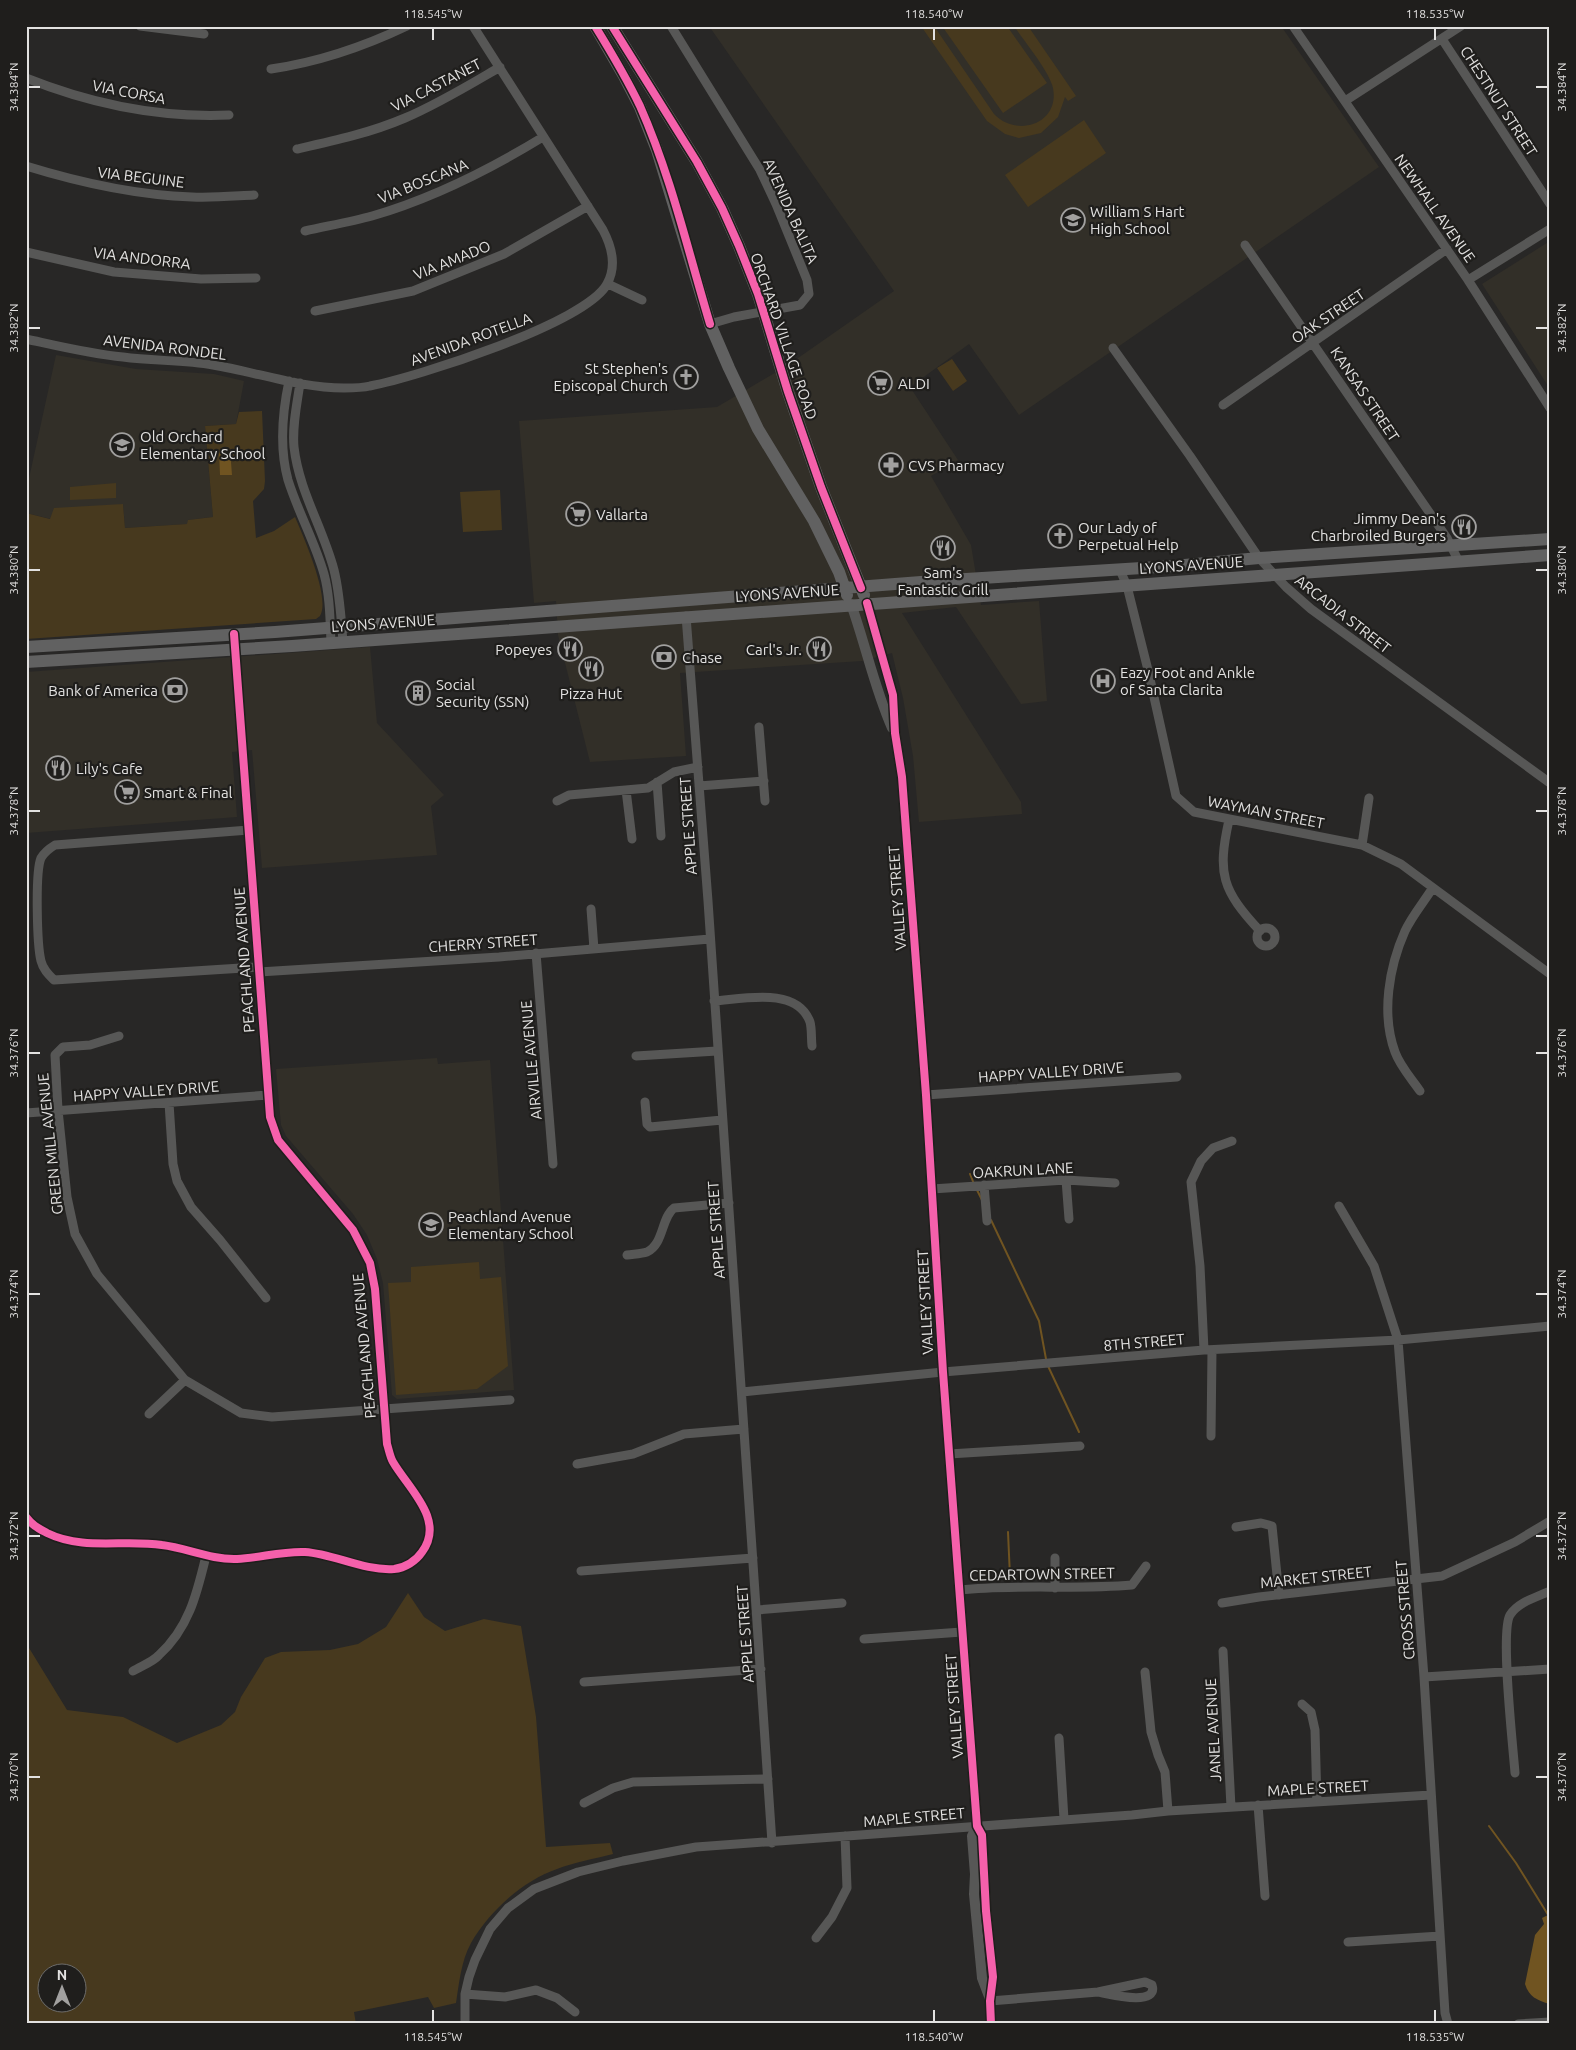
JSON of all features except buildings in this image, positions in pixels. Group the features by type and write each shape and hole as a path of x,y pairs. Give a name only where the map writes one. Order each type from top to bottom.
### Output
{"main road":[{"path":"595,26 640,107 657,150 710,324 748,410 814,521 839,572 851,604"},
{"name":"ORCHARD VILLAGE ROAD","path":"612,26 698,162 736,239 764,311 788,392 821,487 867,603"},
{"name":"LYONS AVENUE","path":"26,647 336,627 934,581 1120,570 1260,558 1550,539"},
{"name":"LYONS AVENUE","path":"26,662 570,626 1458,560 1550,555"},
{"path":"570,626 575,609"}],"street":[{"path":"140,26 204,34"},
{"path":"271,69 294,66 348,52 407,26"},
{"path":"473,26 588,206 611,246 613,264 608,284 642,300"},
{"name":"AVENIDA BALITA","path":"671,26 760,170 807,280 809,294 800,304 710,324"},
{"name":"NEWHALL AVENUE","path":"1293,26 1468,280 1550,408"},
{"path":"1345,101 1461,26"},
{"name":"CHESTNUT STREET","path":"1442,39 1550,204"},
{"name":"VIA CASTANET","path":"297,149 357,135 403,119 441,101 500,67"},
{"name":"VIA CORSA","path":"26,78 106,104 175,114 229,114"},
{"name":"VIA BOSCANA","path":"305,231 371,216 414,202 496,166 543,136"},
{"name":"VIA BEGUINE","path":"26,166 74,181 134,193 194,197 254,195"},
{"name":"VIA AMADO","path":"315,311 412,291 504,254 588,206"},
{"path":"1468,280 1550,229"},
{"name":"KANSAS STREET","path":"1245,245 1313,342 1458,560"},
{"name":"OAK STREET","path":"1223,405 1447,249"},
{"name":"VIA ANDORRA","path":"26,252 114,272 201,279 256,278"},
{"name":"AVENIDA ROTELLA","path":"300,383 343,388 369,386 424,372 489,350 538,329 578,309 597,296 608,284"},
{"name":"AVENIDA RONDEL","path":"26,339 122,357 211,365 300,383"},
{"name":"ARCADIA STREET","path":"1113,348 1260,558 1286,587 1311,609 1550,783"},
{"path":"289,381 282,420 284,460 288,481 324,572 336,627"},
{"path":"300,383 294,427 294,447 299,472 334,568 339,591 336,627 337,642"},
{"name":"WAYMAN STREET","path":"1120,570 1127,586 1148,670 1176,796 1194,812 1362,845 1400,864 1550,974"},
{"name":"VALLEY STREET","path":"867,603 893,695 895,733 902,777 926,1095 943,1372 977,1826 972,1836 975,1874 974,1894 982,1978 990,2001"},
{"name":"VALLEY STREET","path":"851,604 879,698 895,733"},
{"name":"APPLE STREET","path":"686,616 729,1203 772,1843"},
{"name":"PEACHLAND AVENUE","path":"26,1517 32,1525 58,1538 84,1544 143,1542 164,1545 206,1556 236,1559 278,1553 304,1552 320,1554 367,1566 395,1569 414,1562 424,1550 430,1529 428,1514 392,1460 387,1444 375,1289 368,1257 353,1230 278,1140 270,1117 234,634"},
{"path":"759,727 765,801"},
{"path":"558,801 569,795 648,788 674,772 698,767"},
{"path":"699,786 764,781"},
{"path":"657,782 662,836"},
{"path":"626,790 632,839"},
{"path":"1362,845 1369,798"},
{"path":"1228,820 1222,848 1223,878 1231,894 1247,917 1260,930"},
{"name":"CHERRY STREET","path":"249,830 55,845 49,849 41,859 37,910 41,961 46,973 54,980 536,954 710,939"},
{"path":"1420,1091 1401,1064 1396,1053 1389,1029 1388,1004 1395,960 1405,931 1432,889"},
{"path":"591,909 594,948"},
{"name":"AIRVILLE AVENUE","path":"536,954 553,1164"},
{"path":"714,1001 774,997 788,1000 800,1008 810,1022 812,1046"},
{"name":"GREEN MILL AVENUE","path":"119,1036 90,1045 62,1047 55,1055 58,1110 67,1197 75,1234 97,1274 185,1380 241,1413 272,1416 510,1400"},
{"path":"636,1056 717,1051"},
{"name":"HAPPY VALLEY DRIVE","path":"926,1095 1177,1077"},
{"name":"HAPPY VALLEY DRIVE","path":"26,1113 268,1095"},
{"path":"645,1102 647,1124 650,1127 722,1120"},
{"path":"169,1103 173,1164 178,1181 191,1207 266,1298"},
{"path":"1212,1436 1208,1350 1191,1182 1202,1161 1213,1148 1232,1141"},
{"path":"1066,1180 1069,1219"},
{"name":"OAKRUN LANE","path":"932,1189 1066,1180 1115,1183"},
{"path":"984,1185 987,1221"},
{"path":"626,1255 647,1252 662,1233 668,1212 674,1208 729,1203"},
{"name":"CROSS STREET","path":"1339,1206 1374,1266 1398,1340 1424,1677 1445,2013 1448,2024"},
{"name":"8TH STREET","path":"742,1392 943,1372 1208,1350 1398,1340 1550,1326"},
{"path":"149,1414 185,1380"},
{"path":"577,1464 633,1454 684,1434 744,1429"},
{"path":"949,1454 1080,1446"},
{"name":"MARKET STREET","path":"1222,1603 1442,1576 1515,1542 1550,1521"},
{"path":"1236,1527 1261,1523 1272,1526 1279,1595"},
{"path":"133,1671 159,1656 179,1631 195,1600 206,1556"},
{"path":"581,1570 753,1558"},
{"path":"1055,1558 1055,1588"},
{"name":"CEDARTOWN STREET","path":"960,1590 1022,1586 1101,1588 1132,1585 1146,1566"},
{"path":"1515,1773 1506,1631 1511,1614 1523,1604 1550,1591"},
{"path":"757,1610 842,1603"},
{"path":"864,1639 962,1632"},
{"name":"JANEL AVENUE","path":"1223,1651 1231,1807"},
{"path":"584,1682 761,1668"},
{"path":"1424,1677 1550,1668"},
{"path":"1145,1672 1151,1732 1165,1772 1168,1811"},
{"path":"1302,1704 1311,1712 1315,1730 1317,1802"},
{"path":"1059,1738 1064,1819"},
{"path":"584,1803 613,1788 633,1782 768,1779"},
{"name":"MAPLE STREET","path":"465,2024 465,1994 475,1960 490,1929 508,1908 534,1889 578,1872 623,1860 696,1847 772,1843 1064,1819 1132,1816 1168,1811 1431,1795"},
{"path":"1258,1806 1265,1896"},
{"path":"816,1938 832,1917 847,1888 845,1836"},
{"path":"1348,1942 1440,1936"},
{"path":"991,2024 990,2001 1098,1992 1145,1982 1152,1985 1153,1990 1151,1995 1146,1998 1125,1997 1098,1992"},
{"path":"465,1994 505,1997 536,1990 557,1998 575,2012"},
{"path":"1518,2024 1550,2022"}],"shaded area":[{"path":"709,26 1281,26 1379,167 1019,415 969,344 910,387 958,460 931,476 971,545 981,605 1039,601 1047,701 1021,704 956,607 902,613 1021,802 1022,814 919,822 913,756 903,698 892,653 862,661 680,673 686,756 590,762 558,635 556,601 534,603 519,421 717,407 788,365 894,291"},
{"path":"921,26 934,26 994,114 1003,121 1014,125 1025,126 1035,124 1050,111 1053,100 1051,81 1014,26 1028,26 1076,96 1068,101 1065,97 1058,117 1041,133 1019,138 1005,134 987,121"},
{"path":"942,26 1007,26 1047,83 1003,113"},
{"path":"1084,120 1106,153 1028,207 1005,175"},
{"path":"1550,241 1550,389 1482,284"},
{"name":"Old Orchard Elementary School","path":"56,355 136,369 214,374 244,381 236,424 205,426 213,517 188,520 188,524 125,528 123,504 51,519 26,513 26,492"},
{"path":"952,359 967,381 953,391 937,368"},
{"path":"262,411 265,481 264,489 253,501 256,538 274,531 295,517 319,582 322,596 320,616 316,619 26,639 26,513 50,519 54,508 123,504 125,528 187,524 188,520 213,517 205,426 236,424 239,412"},
{"path":"230,449 232,475 220,475 219,451"},
{"path":"116,483 116,498 70,500 70,487"},
{"path":"500,490 502,530 463,532 460,492"},
{"path":"370,647 377,723 444,795 431,806 437,855 262,868 252,750 232,752 237,817 26,833 26,672"},
{"name":"Peachland Avenue Elementary School","path":"437,1058 438,1064 490,1060 514,1390 397,1399 392,1395 383,1283 377,1259 367,1235 353,1214 286,1136 281,1125 276,1069"},
{"path":"479,1262 480,1279 501,1277 508,1366 477,1389 396,1395 388,1283 411,1282 411,1267"},
{"path":"408,1593 424,1617 445,1631 484,1619 521,1626 536,1717 546,1847 610,1843 613,1854 571,1864 544,1874 531,1881 497,1909 478,1931 471,1943 459,1980 456,2003 434,2008 428,1997 354,2012 356,2024 26,2024 26,1643 67,1710 123,1717 177,1743 221,1725 235,1712 241,1697 265,1658 281,1652 330,1650 358,1644 386,1627"},
{"path":"1550,1914 1549,2004 1534,1997 1525,1984 1535,1935 1544,1924 1542,1918"}],"waterway":[{"path":"970,1174 974,1184"},
{"path":"976,1188 982,1200"},
{"path":"991,1220 1039,1321 1046,1359"},
{"path":"1048,1366 1079,1432"},
{"path":"1008,1532 1010,1577"},
{"path":"1489,1826 1516,1863 1550,1918"}],"cycle path":[{"path":"595,26 630,86 651,132 670,186 710,324"},
{"path":"612,26 697,162 722,208 739,246 758,294 788,392 821,487 861,588"},
{"path":"867,603 893,695 895,733 902,777 926,1095 943,1372 977,1826 982,1835 986,1911 993,1977 990,2001 991,2024"},
{"path":"26,1517 47,1533 75,1542 162,1545 227,1559 305,1552 383,1569 394,1569 410,1564 420,1555 428,1540 430,1528 427,1516 415,1493 393,1462 387,1444 375,1289 370,1263 353,1230 278,1140 270,1117 234,634"}],"place":[{"name":"William S Hart High School","path":"1073,220"},
{"name":"St Stephen's Episcopal Church","path":"686,377"},
{"name":"ALDI","path":"880,383"},
{"name":"Old Orchard Elementary School","path":"122,445"},
{"name":"CVS Pharmacy","path":"891,465"},
{"name":"Vallarta","path":"578,514"},
{"name":"Jimmy Dean's Charbroiled Burgers","path":"1464,527"},
{"name":"Our Lady of Perpetual Help","path":"1060,536"},
{"name":"Sam's Fantastic Grill","path":"943,548"},
{"name":"Popeyes","path":"570,649"},
{"name":"Carl's Jr.","path":"819,649"},
{"name":"Chase","path":"664,657"},
{"name":"Pizza Hut","path":"591,669"},
{"name":"Eazy Foot and Ankle of Santa Clarita","path":"1103,681"},
{"name":"Bank of America","path":"175,690"},
{"name":"Social Security (SSN)","path":"418,693"},
{"name":"Lily's Cafe","path":"58,768"},
{"name":"Smart & Final","path":"127,792"},
{"name":"Peachland Avenue Elementary School","path":"431,1225"}]}
